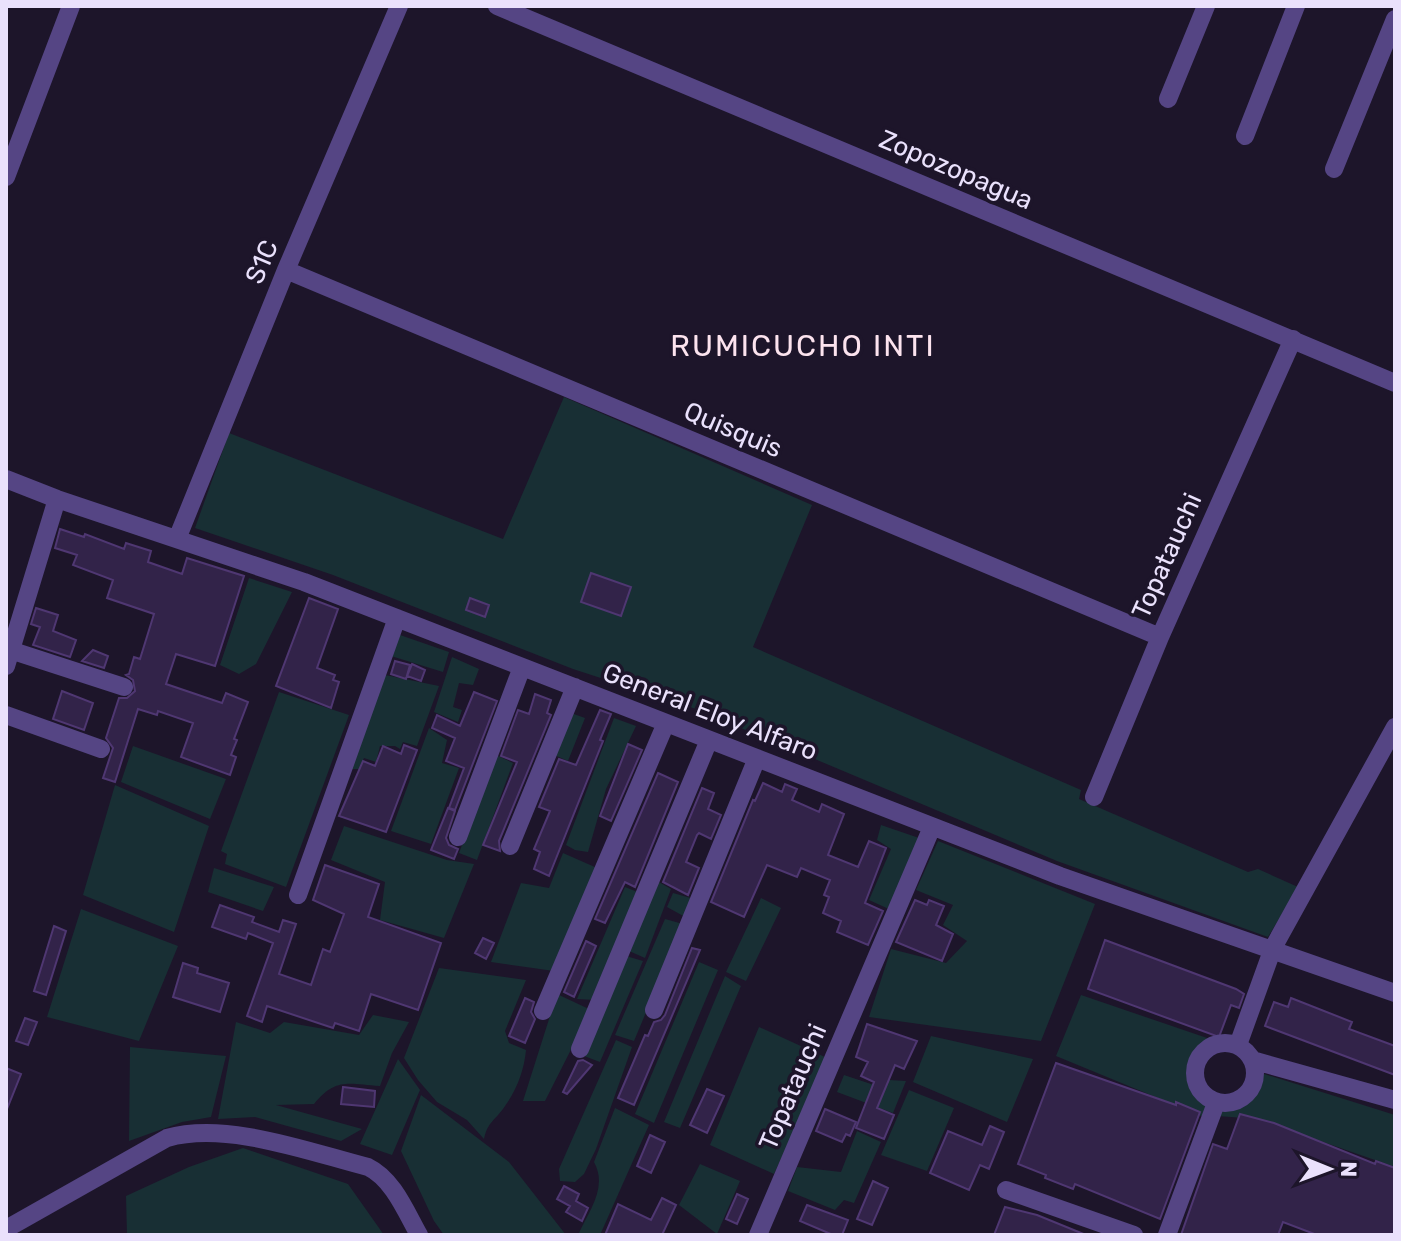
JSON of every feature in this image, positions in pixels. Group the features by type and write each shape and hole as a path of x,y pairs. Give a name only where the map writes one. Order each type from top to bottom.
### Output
{"street":[{"path":"6,177 71,6"},
{"name":"S1C","path":"177,539 286,270 399,6"},
{"name":"Zopozopagua","path":"497,6 1395,383"},
{"path":"1168,99 1206,6"},
{"path":"1245,136 1296,6"},
{"path":"1334,169 1395,19"},
{"name":"Quisquis","path":"286,270 1160,637"},
{"name":"Topatauchi","path":"1094,797 1160,637 1293,339"},
{"name":"General Eloy Alfaro","path":"6,479 304,582 1060,876 1395,993"},
{"path":"57,499 8,658 124,687"},
{"path":"298,895 397,618"},
{"path":"458,837 522,667"},
{"path":"510,846 575,687"},
{"path":"6,715 101,749"},
{"path":"543,1011 666,723"},
{"path":"1238,1045 1273,948 1395,727"},
{"path":"580,1049 709,740"},
{"path":"654,1010 757,758"},
{"name":"Topatauchi","path":"758,1235 932,827"},
{"path":"1252,1060 1255,1079 1244,1097 1226,1104 1216,1103 1200,1091 1194,1072 1196,1062 1209,1047 1228,1043 1238,1045 1252,1060 1395,1100"},
{"path":"1167,1235 1216,1103"},
{"path":"6,1229 167,1138 183,1134 233,1135 368,1167 375,1170 394,1192 419,1235"},
{"path":"1006,1190 1134,1235"}],"green space":[{"path":"564,397 812,505 753,647 1081,790 1079,799 1248,872 1258,869 1298,887 1268,937 1057,861 696,709 573,669 333,575 195,528 229,433 503,539"},
{"path":"249,578 292,592 256,664 239,674 220,665"},
{"path":"400,635 449,652 443,672 391,656"},
{"path":"452,657 479,669 473,685 459,683 453,707 462,710 458,722 434,712"},
{"path":"385,675 439,686 417,746 403,742 400,749 380,746 376,762 364,758 359,769 350,769"},
{"path":"279,692 349,715 286,887 225,864 227,854 221,851"},
{"path":"571,713 585,718 568,761 552,754"},
{"path":"614,718 636,726 606,789 588,852 575,850 566,845"},
{"path":"429,728 447,740 442,763 459,768 431,844 391,831"},
{"path":"133,746 226,779 210,819 121,782"},
{"path":"496,755 513,763 477,860 459,853"},
{"path":"115,785 209,826 174,932 83,895"},
{"path":"881,825 922,839 891,910 869,900 891,849 877,840"},
{"path":"344,826 447,860 474,864 444,938 380,920 385,882 331,860"},
{"path":"938,841 1095,904 1041,1041 869,1017 891,949 946,963 967,941 943,925 953,905 916,890"},
{"path":"563,853 597,868 554,971 491,962 521,883 549,888"},
{"path":"214,868 274,887 263,911 208,892"},
{"path":"657,881 671,889 645,958 629,951"},
{"path":"625,887 640,893 596,1000 577,999"},
{"path":"673,893 694,899 687,918 667,907"},
{"path":"761,898 781,908 746,981 726,972"},
{"path":"81,909 178,946 139,1041 47,1017"},
{"path":"665,919 683,924 634,1041 615,1035"},
{"path":"626,956 643,961 600,1062 584,1056"},
{"path":"699,962 718,970 654,1123 635,1114"},
{"path":"439,968 526,980 505,1031 509,1043 526,1050 524,1065 513,1093 484,1139 467,1120 437,1102 404,1058"},
{"path":"725,976 741,986 680,1128 664,1122"},
{"path":"557,994 591,1010 545,1101 523,1101"},
{"path":"1081,995 1210,1039 1194,1054 1188,1072 1193,1090 1209,1105 1204,1117 1056,1056"},
{"path":"373,1015 409,1022 392,1053 380,1086 343,1084 329,1090 314,1104 276,1105 362,1129 341,1141 255,1117 218,1119 236,1022 270,1033 284,1022 359,1035"},
{"path":"759,1027 827,1058 774,1174 710,1145"},
{"path":"931,1036 1033,1059 1007,1122 913,1082"},
{"path":"616,1040 632,1047 596,1149 584,1174 575,1182 560,1181 559,1169"},
{"path":"130,1047 226,1056 211,1117 182,1122 129,1141"},
{"path":"398,1059 420,1090 392,1155 360,1144"},
{"path":"1261,1073 1395,1115 1395,1167 1257,1119 1218,1116 1220,1109 1236,1108 1253,1095"},
{"path":"844,1075 883,1088 889,1080 906,1081 893,1113 837,1092"},
{"path":"909,1090 954,1108 927,1171 881,1155"},
{"path":"421,1095 509,1162 566,1235 444,1235 434,1221 401,1151"},
{"path":"615,1108 649,1125 600,1235 578,1235 598,1190 598,1171 594,1162"},
{"path":"857,1131 881,1142 854,1203 844,1200 835,1210 788,1191 797,1167 841,1172"},
{"path":"243,1148 348,1184 384,1235 127,1235 126,1196 189,1167"},
{"path":"700,1164 740,1181 717,1234 679,1205"}],"building":[{"path":"60,529 84,537 85,534 124,549 126,543 151,551 148,562 182,574 187,558 244,576 215,666 176,654 166,684 222,703 226,693 248,702 234,739 237,740 231,755 236,757 230,775 181,757 193,723 158,711 157,715 138,709 115,782 103,778 113,748 106,738 119,698 127,698 135,691 133,680 126,675 134,657 140,659 154,614 107,598 113,580 73,565 77,555 55,548"},
{"path":"591,573 631,587 621,616 581,602"},
{"path":"309,598 338,609 317,668 335,675 333,680 339,682 331,708 276,686"},
{"path":"470,598 489,605 485,617 466,610"},
{"path":"36,608 58,615 53,631 76,640 70,657 33,645 40,627 31,624"},
{"path":"93,650 108,656 104,668 82,661"},
{"path":"395,661 410,665 406,679 391,674"},
{"path":"412,664 425,670 421,681 407,676"},
{"path":"62,691 93,703 84,730 53,719"},
{"path":"474,692 497,701 455,810 449,808 464,768 446,761 455,738 432,728 437,715 460,726"},
{"path":"535,694 551,700 547,713 551,715 499,841 500,851 483,845 517,762 501,756 518,710 529,714"},
{"path":"600,710 611,714 600,740 603,741 549,876 534,869 540,852 534,849 550,811 539,807 559,759 576,765"},
{"path":"628,744 642,750 611,821 600,816"},
{"path":"404,745 417,750 386,832 339,816 363,761 375,766 383,746 401,754"},
{"path":"658,773 678,782 635,887 625,882 605,923 595,919"},
{"path":"763,783 782,792 785,784 797,789 792,800 819,812 822,804 844,814 828,855 858,867 869,841 886,848 865,903 883,911 868,945 837,932 841,921 823,913 829,897 824,895 830,880 801,868 797,877 767,865 744,917 711,902"},
{"path":"702,788 714,793 708,809 721,815 711,839 699,833 697,835 686,862 699,868 688,895 663,882"},
{"path":"448,808 455,811 446,838 449,845 458,849 454,859 431,850"},
{"path":"325,865 379,884 368,917 441,943 418,1010 371,994 359,1031 335,1023 333,1028 267,1006 262,1022 247,1016 273,943 248,933 246,939 212,927 220,905 254,917 252,922 279,932 283,920 296,924 279,974 311,985 323,949 330,952 344,914 313,900"},
{"path":"915,900 927,905 929,900 944,906 936,925 953,934 942,961 896,942"},
{"path":"54,926 66,931 46,995 34,991"},
{"path":"483,938 494,943 486,959 475,953"},
{"path":"1105,940 1236,989 1244,994 1239,1008 1231,1005 1219,1037 1088,989"},
{"path":"586,941 596,946 574,997 564,992"},
{"path":"692,948 700,950 634,1105 618,1098 645,1035 648,1036 654,1022 665,1015"},
{"path":"183,963 198,968 197,973 229,983 220,1012 173,997"},
{"path":"525,998 534,1002 531,1012 535,1019 525,1043 509,1036"},
{"path":"1291,998 1352,1022 1349,1029 1395,1046 1395,1075 1265,1026 1274,1002 1288,1007"},
{"path":"25,1018 37,1022 28,1045 16,1041"},
{"path":"867,1024 917,1041 904,1069 895,1065 877,1108 894,1115 884,1139 856,1128 874,1082 861,1076 868,1062 856,1057"},
{"path":"578,1061 592,1065 567,1094 563,1092"},
{"path":"1056,1063 1200,1112 1160,1219 1075,1184 1073,1189 1018,1164"},
{"path":"6,1068 21,1074 7,1109 6,1109"},
{"path":"343,1087 375,1091 374,1107 341,1104"},
{"path":"707,1089 724,1096 707,1133 690,1125"},
{"path":"825,1109 856,1122 850,1136 846,1134 842,1142 816,1131"},
{"path":"1240,1114 1274,1123 1375,1164 1376,1161 1395,1168 1395,1235 1317,1235 1283,1222 1278,1235 1181,1235 1213,1144 1227,1149"},
{"path":"990,1126 1004,1132 989,1169 980,1165 969,1190 930,1173 948,1131 982,1145"},
{"path":"650,1135 665,1142 651,1173 637,1166"},
{"path":"873,1181 888,1188 872,1225 857,1219"},
{"path":"564,1186 579,1194 576,1201 588,1208 582,1221 566,1212 570,1206 557,1199"},
{"path":"737,1194 748,1199 737,1224 726,1219"},
{"path":"662,1198 676,1205 662,1235 605,1235 618,1204 651,1220"},
{"path":"807,1205 848,1220 842,1235 833,1235 800,1221"},
{"path":"1005,1207 1037,1215 1086,1235 994,1235"}],"district":[{"name":"RUMICUCHO INTI","path":"803,346"}]}
